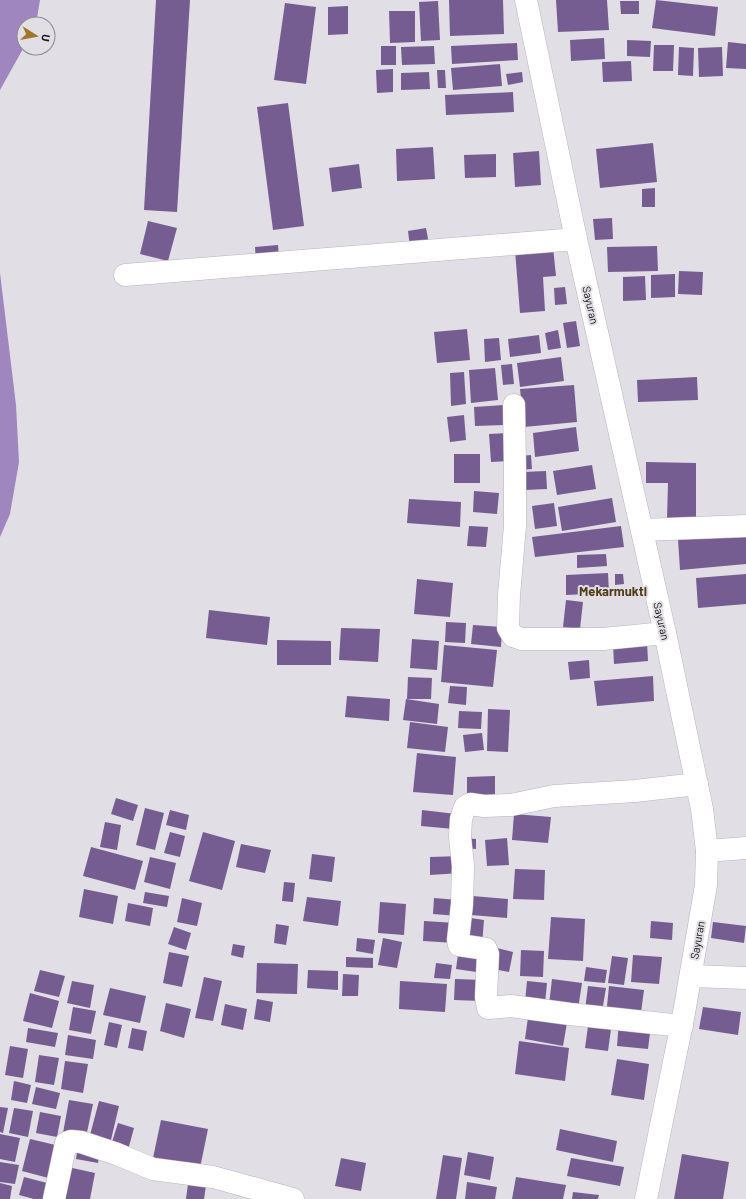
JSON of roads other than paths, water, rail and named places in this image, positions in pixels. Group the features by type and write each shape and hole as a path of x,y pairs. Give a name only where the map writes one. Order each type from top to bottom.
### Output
{"street":[{"name":"Sayuran","path":"526,0 576,239 665,633 702,809 707,851 706,885 691,976 646,1199"},
{"path":"124,275 576,239"},
{"path":"514,405 515,526 509,595 508,628 513,636 529,639 603,638 665,633"},
{"path":"642,530 746,526"},
{"path":"682,1026 511,1006 488,1008 486,997 488,954 486,949 459,945 458,940 462,904 463,866 460,837 461,819 465,807 470,804 484,806 511,806 554,796 635,791 697,784"},
{"path":"707,851 746,848"},
{"path":"691,976 746,978"},
{"path":"54,1199 66,1143 71,1141 81,1142 117,1154 153,1169 213,1178 293,1199"}],"district":[{"name":"Mekarmukti","path":"613,591"}]}
